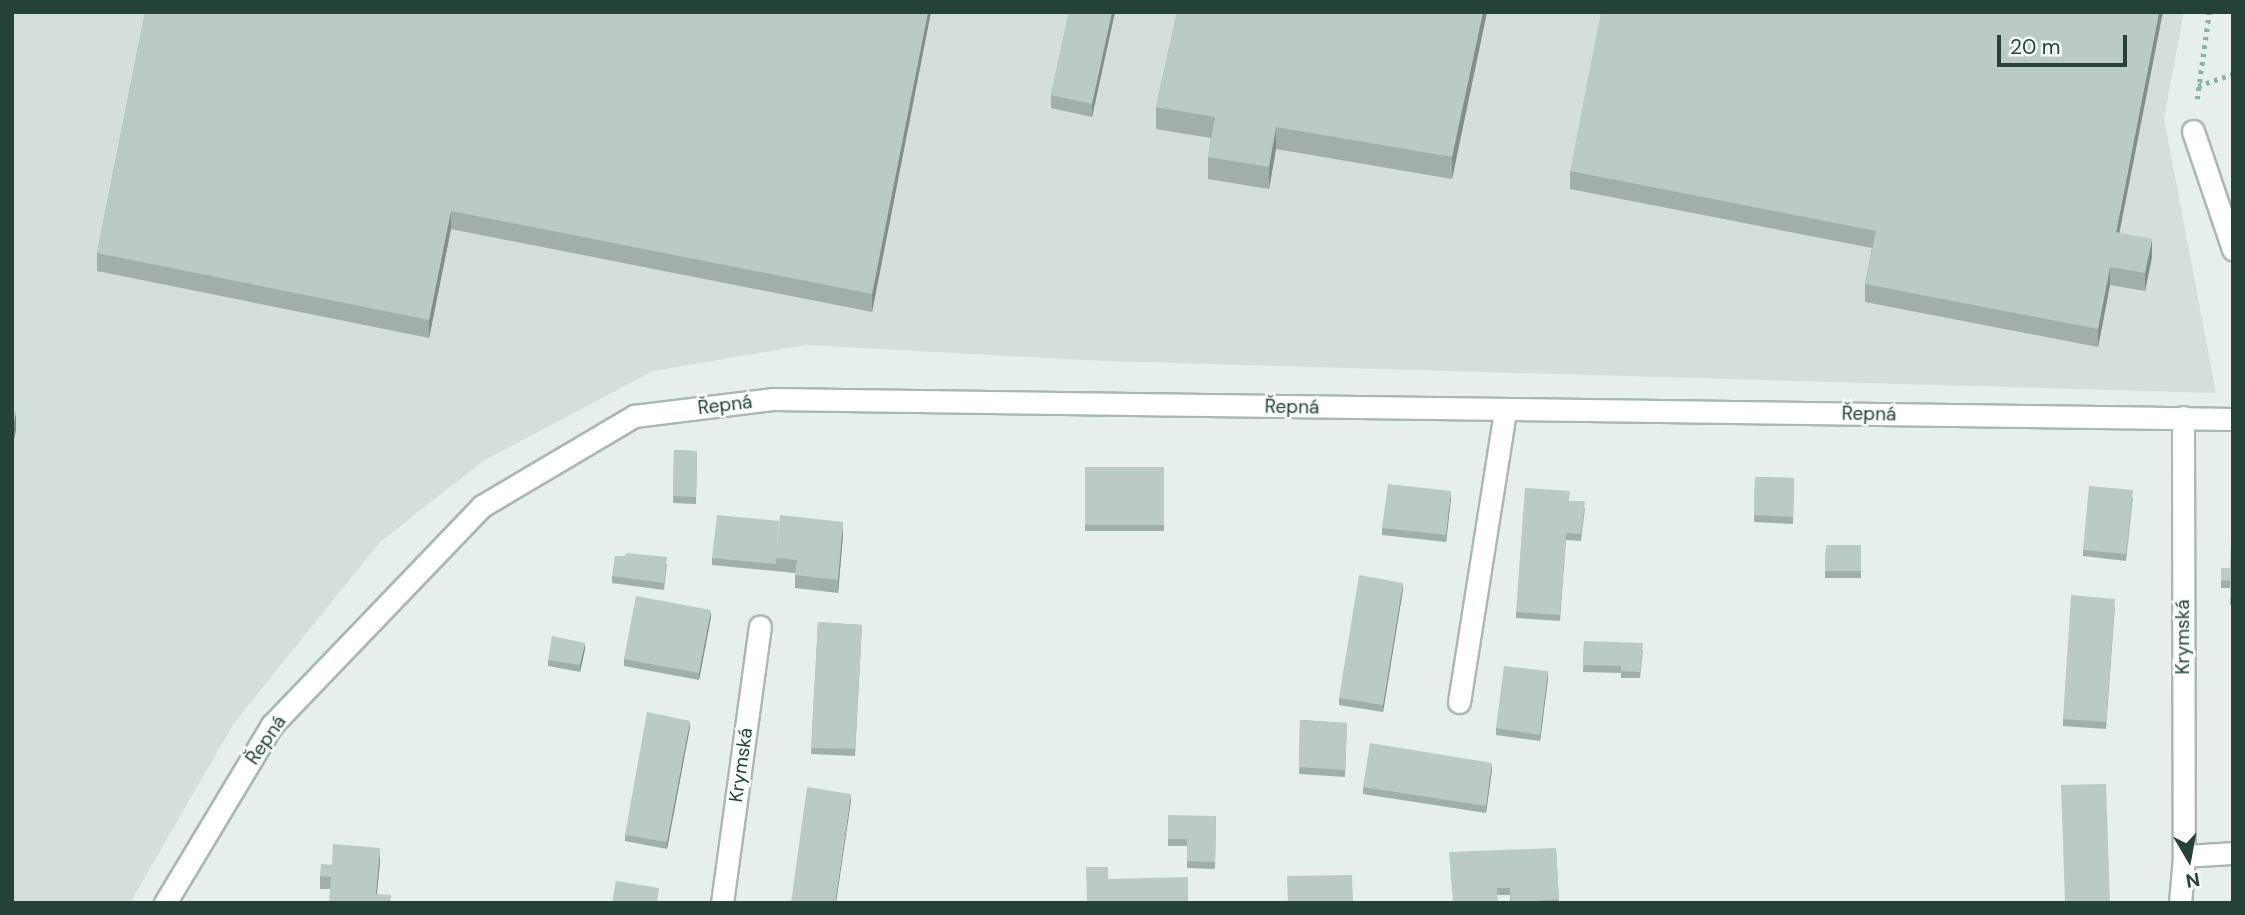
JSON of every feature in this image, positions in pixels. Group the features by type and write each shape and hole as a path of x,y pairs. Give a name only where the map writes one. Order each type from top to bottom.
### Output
{"street":[{"path":"2193,131 2233,249"},
{"name":"Řepná","path":"165,903 272,725 482,506 634,416 772,399 2233,419"},
{"path":"1459,702 1504,410"},
{"name":"Krymská","path":"2180,903 2184,856 2183,417"},
{"name":"Krymská","path":"722,903 760,627"},
{"path":"2184,856 2233,853"}],"path":[{"path":"2193,131 2209,12"},
{"path":"2198,86 2233,74"}],"shaded area":[{"path":"12,12 2184,12 2164,118 2216,393 1104,361 806,345 653,371 483,461 380,542 234,723 130,903 12,903"}],"building":[{"path":"145,12 928,12 872,294 451,211 429,320 97,253"},
{"path":"1069,12 1112,12 1092,104 1051,95"},
{"path":"1177,12 1483,12 1452,157 1276,127 1269,167 1208,157 1215,117 1156,107"},
{"path":"1601,12 2159,12 2116,232 2152,239 2145,273 2110,267 2098,329 1865,284 1876,231 1570,171"},
{"path":"12,411 16,412 12,431"},
{"path":"674,450 697,451 696,497 673,496"},
{"path":"1085,467 1164,467 1164,525 1085,525"},
{"path":"1755,477 1794,478 1793,517 1754,515"},
{"path":"1388,484 1451,491 1446,535 1382,528"},
{"path":"2089,486 2133,490 2126,554 2083,550"},
{"path":"1525,488 1570,491 1569,501 1585,501 1581,534 1566,533 1560,615 1516,612"},
{"path":"717,515 779,521 776,564 712,558"},
{"path":"780,515 843,522 838,580 795,575 797,560 776,558"},
{"path":"2231,539 2233,598 2230,598 2230,581 2221,581 2221,568 2230,568"},
{"path":"1826,545 1861,545 1861,571 1825,571"},
{"path":"626,553 667,557 664,583 612,576 615,556 625,556"},
{"path":"1359,575 1403,583 1383,705 1339,698"},
{"path":"2071,595 2115,599 2106,722 2063,719"},
{"path":"636,596 711,610 699,673 624,659"},
{"path":"818,622 862,625 855,749 811,748"},
{"path":"552,636 585,643 580,665 548,660"},
{"path":"1584,641 1643,643 1640,672 1621,671 1621,666 1583,665"},
{"path":"1504,666 1548,671 1540,735 1496,728"},
{"path":"647,712 690,721 667,842 625,835"},
{"path":"1300,720 1347,723 1345,770 1299,767"},
{"path":"1370,743 1492,763 1486,806 1363,787"},
{"path":"2106,784 2110,903 2065,903 2061,785"},
{"path":"807,787 851,794 835,903 791,903"},
{"path":"1168,815 1216,816 1215,862 1187,861 1187,839 1168,839"},
{"path":"333,844 380,848 376,894 391,895 390,903 329,903 331,877 320,876 321,864 332,865"},
{"path":"1556,848 1559,899 1511,903 1510,888 1497,888 1498,903 1453,903 1449,852"},
{"path":"1086,867 1108,867 1108,879 1188,877 1188,903 1087,903"},
{"path":"1352,875 1353,903 1288,903 1287,876"},
{"path":"616,881 659,888 657,903 612,903"}]}
